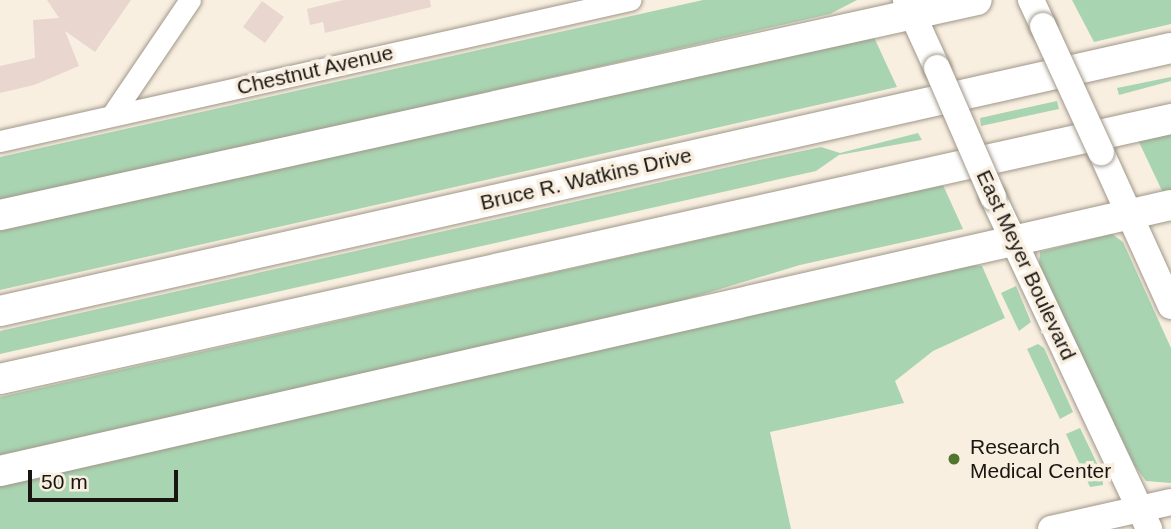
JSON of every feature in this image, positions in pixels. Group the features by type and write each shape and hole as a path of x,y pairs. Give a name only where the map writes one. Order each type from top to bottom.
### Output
{"highway":[{"path":"0,215 909,7 977,0"},
{"name":"Bruce R. Watkins Drive","path":"0,310 1171,48"},
{"path":"0,379 1171,119"},
{"path":"0,471 1012,238 1171,205"}],"main road":[{"path":"1031,0 1171,306"},
{"name":"East Meyer Boulevard","path":"909,7 993,197 1145,519"},
{"path":"1051,529 1145,519 1171,502"}],"street":[{"path":"111,116 190,0"},
{"name":"Chestnut Avenue","path":"0,141 630,0"}],"green space":[{"path":"703,0 857,0 830,14 0,203 0,157"},
{"path":"1072,0 1171,0 1171,24 1094,42"},
{"path":"872,33 897,87 0,290 0,231"},
{"path":"1171,77 1171,81 1119,95 1117,88"},
{"path":"1057,101 1059,109 981,126 980,118"},
{"path":"918,133 922,140 839,155 816,171 0,354 0,331 769,158 821,147 840,153"},
{"path":"1171,133 1171,193 1164,195 1138,140"},
{"path":"943,185 963,229 800,265 654,309 0,455 0,397"},
{"path":"1112,234 1123,242 1171,348 1171,483 1146,481 1134,465 1039,264 1040,252"},
{"path":"972,265 982,266 1005,318 933,351 895,381 904,403 770,432 791,529 0,529 0,484"},
{"path":"1016,286 1031,322 1019,331 1001,293"},
{"path":"1038,344 1044,348 1073,412 1060,419 1027,349"},
{"path":"1080,428 1103,476 1103,485 1090,487 1066,434"}],"building":[{"path":"47,0 131,0 95,52 65,31 79,66 34,85 0,93 0,66 35,58 33,20 59,18"},
{"path":"343,0 430,0 431,7 325,33 323,22 310,25 307,9"},
{"path":"262,1 284,17 265,43 243,27"}],"place":[{"name":"Research Medical Center","path":"954,459"}]}
